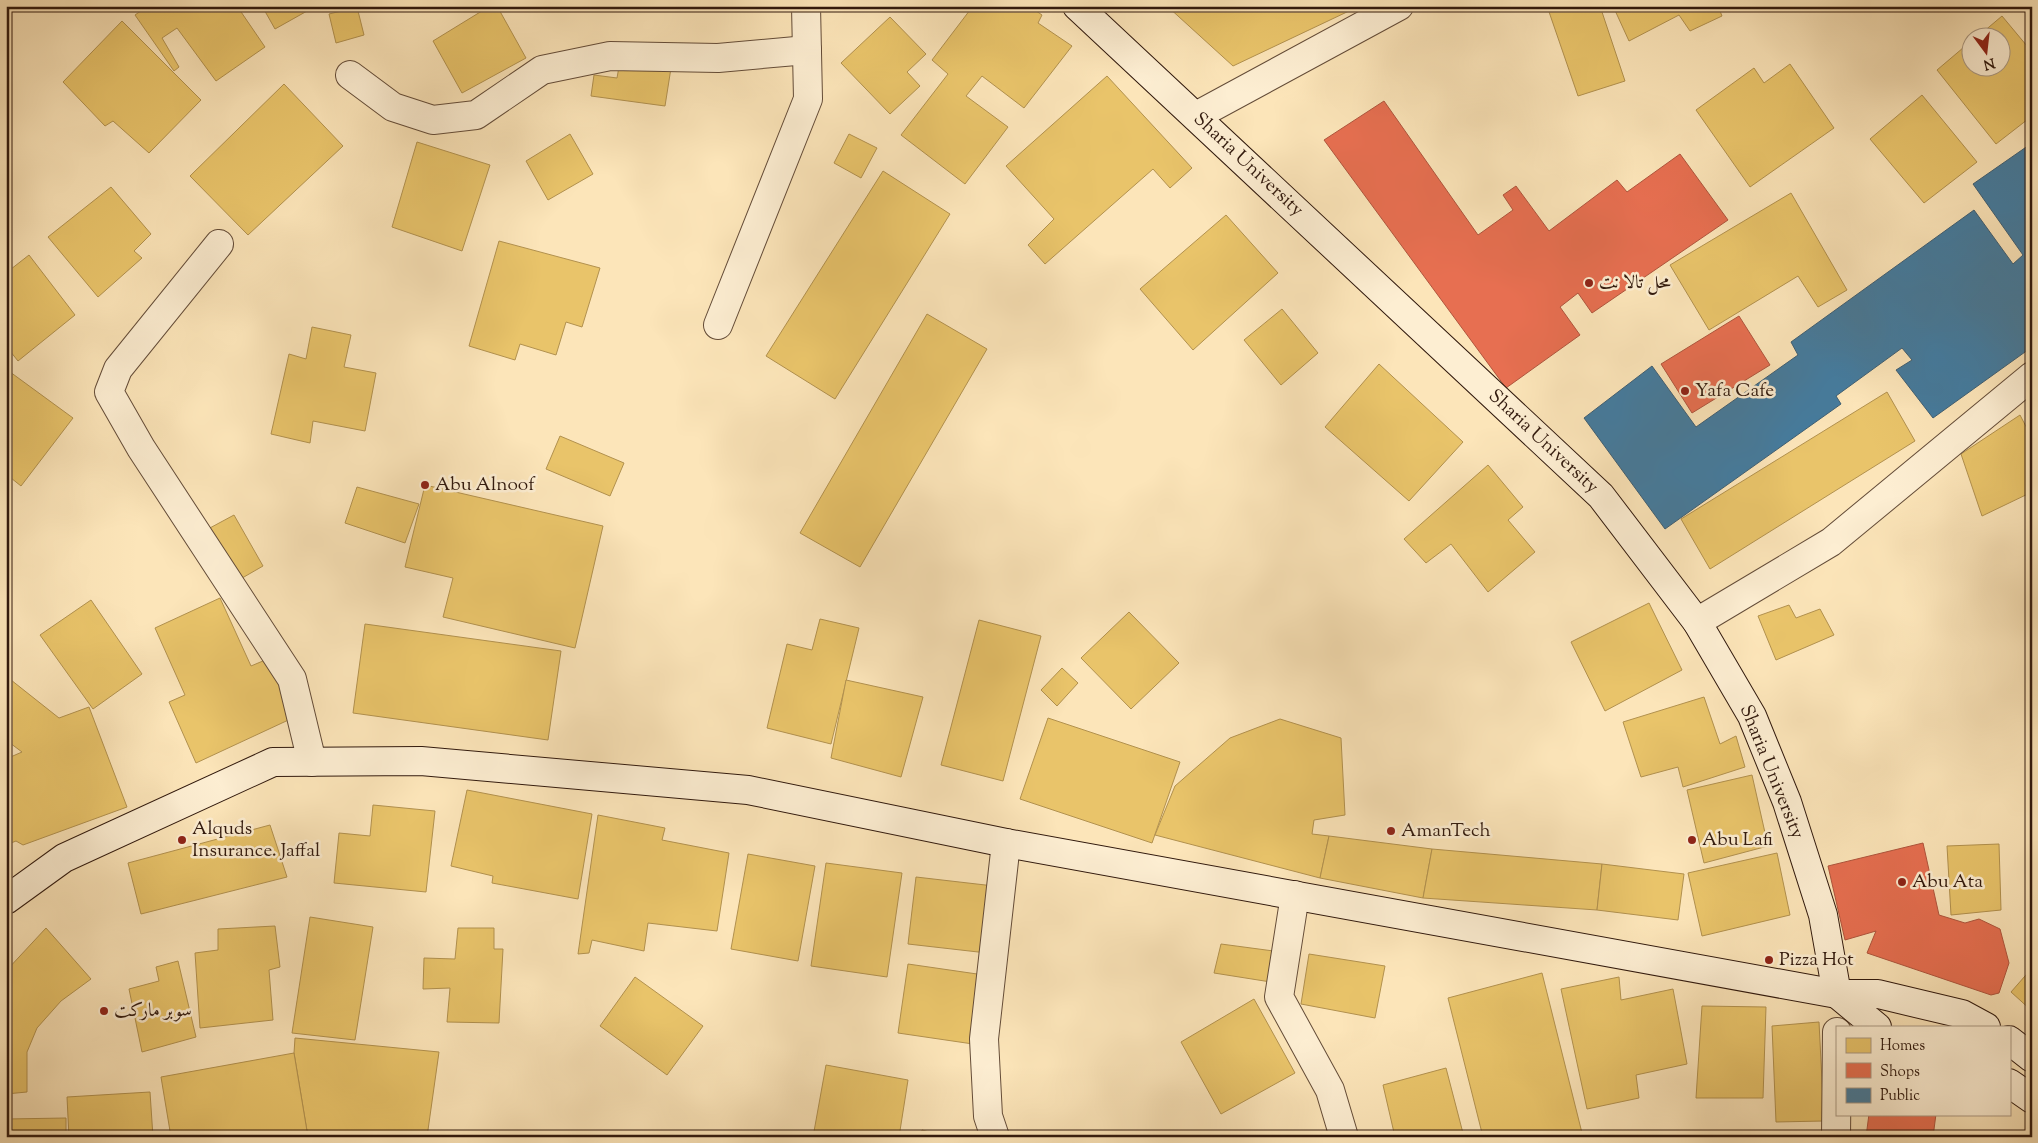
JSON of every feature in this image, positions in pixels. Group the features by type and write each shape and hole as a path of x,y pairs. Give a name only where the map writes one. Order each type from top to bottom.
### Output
{"street":[{"path":"718,325 808,99 806,6"},
{"name":"Sharia University","path":"1077,6 1601,496 1697,622 1752,716 1787,802 1823,915 1837,994 1837,1026"},
{"path":"1196,116 1399,6"},
{"path":"350,75 393,107 434,120 476,115 542,70 610,56 718,58 807,50"},
{"path":"219,244 118,370 109,392 141,448 292,679 312,762"},
{"path":"1697,622 1831,542 2032,376"},
{"path":"6,900 64,858 273,762 421,761 748,790 1006,843 1837,994 1878,994 1962,1014 1984,1026"},
{"path":"995,1137 988,1116 984,1039 1006,843"},
{"path":"1295,895 1279,997 1330,1090 1344,1137"},
{"path":"1837,994 1877,1026"},
{"path":"2010,1041 2032,1058"},
{"path":"2010,1084 2032,1099"},
{"path":"1836,1116 1836,1137"}],"building: Homes":[{"path":"148,6 237,6 265,47 216,81 177,28 162,38 179,67 174,71 135,15"},
{"path":"262,6 316,6 275,29"},
{"path":"490,6 497,6 526,58 462,93 433,41"},
{"path":"973,6 1029,6 1042,15 1038,23 1072,46 1024,108 982,76 966,96 1008,127 965,184 901,135 948,74 932,60"},
{"path":"1167,6 1347,6 1349,11 1233,66"},
{"path":"1547,6 1600,6 1625,81 1578,96"},
{"path":"1613,6 1718,6 1722,16 1690,31 1679,15 1629,41"},
{"path":"357,7 364,35 336,43 329,14"},
{"path":"2002,16 2032,52 2032,116 1996,144 1937,70 1960,50 1960,78 2010,78 2010,28 1988,28"},
{"path":"890,17 926,54 907,72 920,86 890,114 841,63"},
{"path":"122,21 201,100 149,153 113,121 105,126 63,82"},
{"path":"620,61 671,68 665,106 591,96 594,75 617,78"},
{"path":"1790,64 1834,128 1750,187 1696,110 1754,68 1764,83"},
{"path":"1107,76 1192,168 1170,188 1153,169 1045,264 1028,245 1054,219 1006,166"},
{"path":"284,84 343,146 248,235 190,176"},
{"path":"1922,95 1977,162 1924,203 1870,139"},
{"path":"570,134 593,174 548,200 526,161"},
{"path":"849,134 877,148 861,178 834,163"},
{"path":"417,142 490,165 462,251 392,227"},
{"path":"883,171 950,214 835,399 766,356"},
{"path":"111,187 151,234 134,251 142,258 98,297 48,237"},
{"path":"1791,193 1847,290 1818,307 1798,276 1709,330 1670,265"},
{"path":"1226,215 1278,273 1193,350 1140,289"},
{"path":"499,241 600,268 582,327 566,322 556,355 520,344 515,360 469,346"},
{"path":"29,255 75,315 18,361 6,346 6,273"},
{"path":"1282,309 1318,353 1281,385 1244,340"},
{"path":"927,314 987,349 860,567 800,533"},
{"path":"312,327 351,335 344,367 376,373 365,431 313,421 310,443 271,434 289,354 306,359"},
{"path":"1379,364 1463,442 1409,501 1325,427"},
{"path":"6,369 73,418 21,486 6,474"},
{"path":"1887,392 1915,441 1710,569 1681,519"},
{"path":"2020,415 2032,438 2032,492 1982,516 1961,454"},
{"path":"560,436 624,463 610,496 546,469"},
{"path":"1488,465 1523,507 1508,520 1535,552 1488,592 1451,544 1426,563 1404,539"},
{"path":"425,485 603,526 575,648 443,617 453,578 405,567"},
{"path":"357,487 419,504 405,543 345,523"},
{"path":"234,515 263,566 237,581 208,529"},
{"path":"220,598 251,666 270,658 297,716 196,763 169,702 185,695 155,628"},
{"path":"91,600 142,674 93,709 40,635"},
{"path":"1649,603 1682,670 1605,711 1571,642"},
{"path":"1789,605 1796,618 1820,609 1834,635 1776,660 1758,616"},
{"path":"1129,612 1179,663 1131,709 1081,658"},
{"path":"820,619 859,628 831,744 767,728 787,644 812,650"},
{"path":"979,620 1041,636 1003,781 941,765"},
{"path":"365,624 561,651 548,740 353,713"},
{"path":"1062,668 1078,683 1057,706 1041,690"},
{"path":"6,676 59,718 89,707 127,807 23,845 16,841 6,845 6,759 22,752 6,740"},
{"path":"846,680 923,697 901,777 831,758"},
{"path":"1704,697 1720,744 1736,736 1745,767 1683,787 1678,767 1641,777 1623,722"},
{"path":"1048,718 1180,762 1152,843 1020,799"},
{"path":"1280,719 1341,738 1345,815 1314,820 1312,834 1329,836 1320,878 1155,835 1175,786 1230,738"},
{"path":"1752,775 1768,846 1704,863 1687,790"},
{"path":"467,790 592,814 578,899 492,883 493,876 451,866"},
{"path":"373,805 435,811 426,892 334,883 339,833 370,836"},
{"path":"598,815 665,828 662,840 729,853 717,931 648,923 644,951 592,940 589,953 578,954"},
{"path":"270,825 287,877 141,914 128,863"},
{"path":"1329,836 1432,849 1423,898 1320,878"},
{"path":"1999,844 2001,910 1951,915 1947,846"},
{"path":"1432,849 1602,864 1597,910 1423,898"},
{"path":"1777,853 1790,915 1702,936 1688,873"},
{"path":"748,854 815,866 798,961 731,949"},
{"path":"826,863 902,873 887,977 811,966"},
{"path":"1602,864 1684,874 1678,920 1597,910"},
{"path":"916,877 994,886 987,953 908,944"},
{"path":"310,917 373,927 355,1040 292,1033"},
{"path":"275,926 280,967 269,970 273,1020 200,1028 195,953 218,950 218,929"},
{"path":"46,928 91,979 61,1001 37,1028 27,1052 27,1092 6,1094 6,971"},
{"path":"458,928 494,928 494,949 503,949 499,1023 447,1022 450,988 423,989 424,958 455,959"},
{"path":"1221,944 1281,952 1277,983 1214,973"},
{"path":"1309,954 1385,966 1375,1018 1301,1004"},
{"path":"178,961 196,1037 142,1052 129,989 159,981 156,967"},
{"path":"908,964 984,975 973,1044 898,1033"},
{"path":"2032,968 2032,1011 2011,992"},
{"path":"1542,973 1583,1137 1483,1137 1448,998"},
{"path":"635,977 703,1026 667,1075 600,1026"},
{"path":"1619,977 1621,1000 1673,989 1687,1064 1636,1075 1639,1098 1587,1109 1561,989"},
{"path":"1254,999 1295,1073 1221,1114 1181,1042"},
{"path":"1702,1006 1766,1007 1763,1098 1696,1098"},
{"path":"1819,1022 1824,1121 1776,1122 1772,1026"},
{"path":"295,1038 439,1052 427,1137 308,1137 294,1053"},
{"path":"294,1053 308,1137 171,1137 161,1077"},
{"path":"826,1065 908,1080 899,1137 813,1137"},
{"path":"1446,1068 1464,1137 1395,1137 1383,1085"},
{"path":"150,1092 153,1137 69,1137 67,1097"},
{"path":"66,1118 66,1137 6,1137 6,1119"},
{"path":"2030,1126 2032,1137 2025,1137"},
{"path":"922,1130 948,1137 920,1137"}],"building: Shops":[{"path":"1384,101 1478,235 1513,210 1503,195 1516,186 1549,231 1617,180 1627,192 1680,154 1728,220 1592,313 1578,293 1560,307 1580,335 1506,388 1324,140"},
{"path":"1739,316 1770,365 1692,413 1661,364"},
{"path":"1923,843 1939,915 1965,923 1979,919 2000,929 2009,963 1999,993 1991,995 1867,953 1876,931 1845,940 1828,866"},
{"path":"1869,1116 1936,1116 1933,1137 1866,1137"}],"building: Public":[{"path":"2032,143 2032,347 1933,418 1896,370 1912,360 1902,348 1836,396 1841,404 1665,529 1584,418 1652,366 1696,427 1798,355 1791,342 1974,210 2013,264 2023,255 1973,184"}],"place":[{"name":"محل تالا نت","path":"1589,283"},
{"name":"Yafa Cafe","path":"1685,391"},
{"name":"Abu Alnoof","path":"425,485"},
{"name":"AmanTech","path":"1391,831"},
{"name":"Alquds Insurance. Jaffal","path":"182,840"},
{"name":"Abu Lafi","path":"1692,840"},
{"name":"Abu Ata","path":"1902,882"},
{"name":"Pizza Hot","path":"1769,960"},
{"name":"سوبر ماركت","path":"104,1011"}]}
